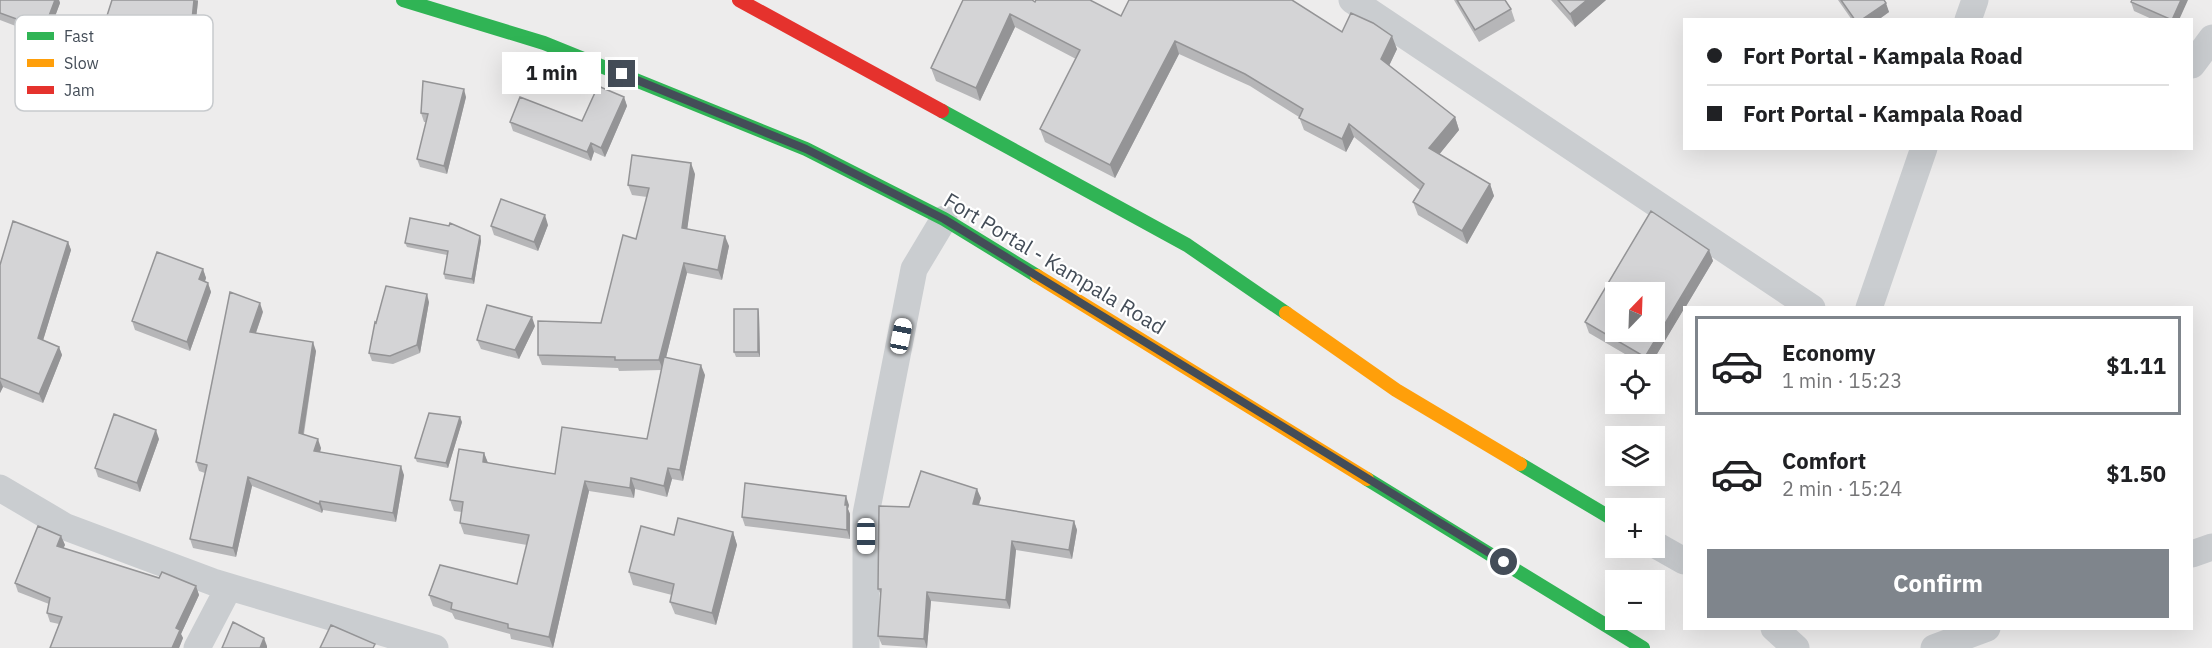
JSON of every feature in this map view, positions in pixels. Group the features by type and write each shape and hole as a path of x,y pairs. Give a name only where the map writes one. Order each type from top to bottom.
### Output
{"main road":[{"name":"Fort Portal - Kampala Road","path":"403,0 544,43 681,97 806,149 944,219 1643,648"},
{"path":"739,0 1187,245 1396,390 1605,514"}],"street":[{"path":"1352,0 1809,306"},
{"path":"1969,18 1975,0"},
{"path":"2193,64 2212,38"},
{"path":"1870,306 1923,150"},
{"path":"866,648 866,514 914,269 944,219"},
{"path":"0,488 66,527 229,587 435,648"},
{"path":"2193,554 2212,547"},
{"path":"1665,550 1683,560"},
{"path":"197,648 229,587"},
{"path":"1776,630 1796,648"},
{"path":"1934,648 1982,630"}],"building":[{"path":"0,0 55,0 49,15 15,15 15,18 0,13"},
{"path":"112,0 194,0 192,15 107,15"},
{"path":"963,0 1032,0 1035,2 1036,0 1090,0 1121,16 1129,0 1292,0 1342,32 1351,13 1373,23 1392,36 1381,59 1455,117 1429,148 1490,184 1462,231 1413,202 1424,184 1349,124 1342,139 1299,118 1303,109 1245,74 1175,41 1110,165 1040,129 1080,50 1010,14 976,88 931,68"},
{"path":"1457,0 1505,0 1511,9 1475,30"},
{"path":"1558,0 1587,0 1570,14"},
{"path":"1841,0 1884,0 1886,3 1864,18 1854,18"},
{"path":"2132,0 2181,0 2173,18 2167,18 2131,2"},
{"path":"423,81 464,89 444,166 417,159 428,114 421,113"},
{"path":"598,86 624,97 601,148 591,143 587,152 510,122 520,97 582,121"},
{"path":"632,155 691,163 682,228 725,236 718,270 684,263 659,360 615,360 615,357 538,355 538,321 601,323 623,235 636,239 649,188 628,185"},
{"path":"501,199 545,215 534,242 491,226"},
{"path":"1651,211 1709,250 1665,324 1665,282 1609,282"},
{"path":"410,218 449,226 450,223 480,236 472,279 444,274 448,251 405,243"},
{"path":"13,221 68,242 38,338 59,347 39,394 0,378 0,265"},
{"path":"157,252 203,269 199,279 208,283 187,342 132,321"},
{"path":"386,286 427,294 417,345 390,356 369,353 375,322"},
{"path":"1605,288 1605,334 1585,322"},
{"path":"230,292 260,303 250,332 313,342 299,433 318,439 314,451 401,466 393,513 320,501 319,504 248,477 233,548 190,539 207,465 196,462"},
{"path":"487,305 532,317 515,350 477,340"},
{"path":"734,309 758,309 758,352 734,352"},
{"path":"1619,342 1654,342 1647,354 1640,354"},
{"path":"664,357 701,365 680,470 668,468 664,486 631,478 630,488 585,481 549,637 508,628 508,624 451,609 452,603 429,595 440,565 517,584 529,535 460,523 463,502 450,500 459,449 484,453 483,462 555,474 562,427 647,439"},
{"path":"429,413 460,417 446,463 415,458"},
{"path":"114,414 156,430 137,483 95,468"},
{"path":"921,471 977,489 973,504 1074,521 1069,550 1012,541 1006,600 927,592 924,639 878,636 881,589 878,589 879,506 909,507"},
{"path":"745,483 846,496 847,530 742,517"},
{"path":"678,518 733,532 712,613 670,602 674,584 629,572 641,526 674,535"},
{"path":"38,526 61,536 57,546 159,578 162,572 196,586 176,628 180,630 172,648 50,648 62,617 47,613 50,598 15,583"},
{"path":"233,622 264,638 260,648 222,648"},
{"path":"331,625 375,644 373,648 320,648"}],"traffic: fast":[{"path":"403,0 544,43 806,149 944,219 1037,276"},
{"path":"942,111 1187,245 1286,313"},
{"path":"1520,464 1605,514"},
{"path":"1367,479 1643,648"}],"traffic: slow":[{"path":"1037,276 1367,479"},
{"path":"1286,313 1396,390 1520,464"}],"traffic: jam":[{"path":"739,0 942,111"}],"route":[{"path":"622,74 806,149 944,219 1504,562"}]}
